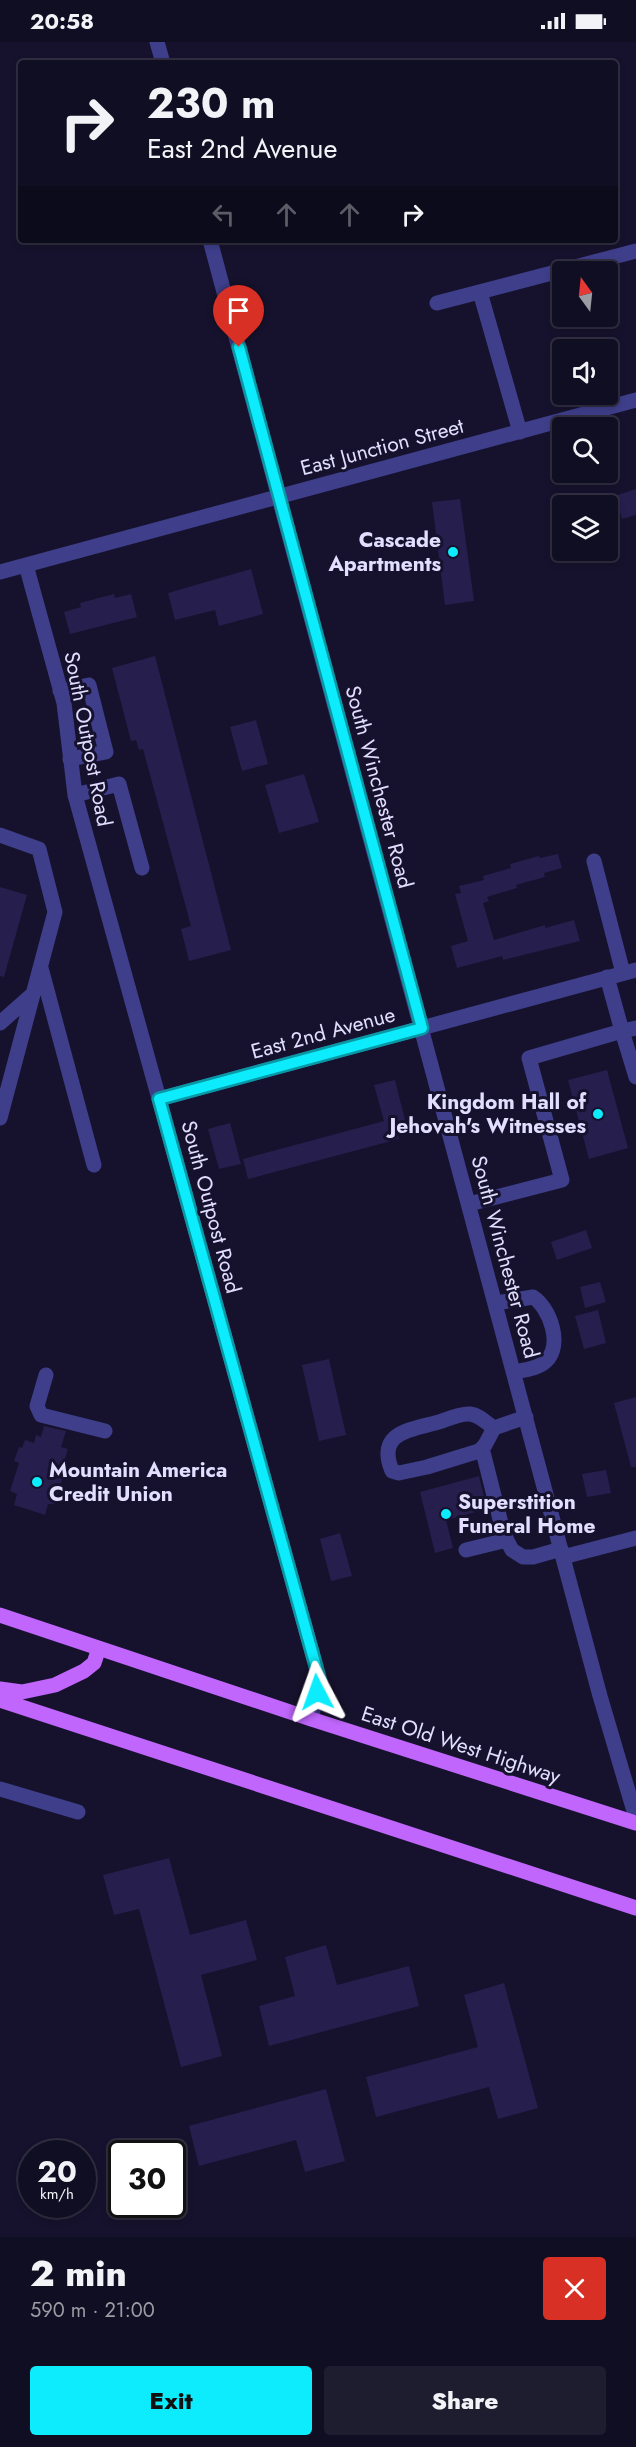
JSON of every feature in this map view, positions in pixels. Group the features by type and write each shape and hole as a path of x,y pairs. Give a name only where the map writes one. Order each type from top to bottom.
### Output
{"main road":[{"name":"East Old West Highway","path":"0,1615 311,1719 636,1821"},
{"path":"0,1689 22,1692 56,1685 84,1671 94,1663 99,1648"},
{"path":"0,1700 229,1777 636,1908"}],"street":[{"path":"157,42 162,60"},
{"name":"South Winchester Road","path":"211,243 636,1821"},
{"path":"437,303 636,251"},
{"path":"480,292 520,432"},
{"name":"East Junction Street","path":"0,572 636,400"},
{"name":"South Outpost Road","path":"26,565 60,691 75,795 320,1681 311,1719"},
{"path":"60,691 89,685 106,752 70,759"},
{"path":"75,795 119,784 142,868"},
{"path":"0,835 39,849 54,912 0,1114"},
{"path":"594,861 629,971"},
{"path":"40,966 94,1165"},
{"name":"East 2nd Avenue","path":"159,1099 629,971"},
{"path":"607,978 629,1030 636,1077"},
{"path":"0,1023 33,994"},
{"path":"470,1204 562,1180 529,1058 629,1030"},
{"path":"496,1303 533,1297 541,1302 552,1329 554,1342 552,1353 545,1362 514,1372"},
{"path":"46,1376 37,1406 41,1414 105,1431"},
{"path":"494,1428 478,1416 467,1413 402,1433 389,1443 386,1452 392,1471 399,1473 427,1467 473,1453 482,1448 494,1428 526,1417"},
{"path":"482,1448 507,1540 512,1550 523,1557 562,1553 636,1538"},
{"path":"466,1550 507,1540"},
{"path":"0,1789 78,1812"}],"building":[{"path":"636,489 636,515 622,519 618,495"},
{"name":"Cascade Apartments","path":"460,499 474,601 445,605 432,502"},
{"path":"251,569 263,614 219,626 215,610 175,620 168,593"},
{"path":"114,594 115,598 131,594 137,617 70,634 64,612 81,607 80,603"},
{"path":"155,656 231,950 189,961 181,929 191,926 143,749 139,750 136,740 131,741 112,668"},
{"path":"256,720 268,764 242,771 230,727"},
{"path":"304,774 319,822 279,833 265,785"},
{"path":"558,854 562,868 544,873 545,877 516,885 517,888 487,897 489,901 483,903 494,940 545,925 545,928 574,920 580,941 503,960 502,956 457,968 451,946 468,941 455,894 461,893 459,886 484,880 483,876 511,868 510,864 539,856 540,858"},
{"path":"0,887 27,895 4,977 0,976"},
{"name":"Kingdom Hall of Jehovah's Witnesses","path":"607,1070 628,1148 589,1159 568,1080"},
{"path":"395,1080 405,1120 395,1123 399,1139 248,1179 243,1159 384,1121 374,1085"},
{"path":"230,1123 241,1164 219,1169 208,1129"},
{"path":"586,1230 592,1248 557,1260 551,1242"},
{"path":"600,1282 606,1302 585,1308 580,1287"},
{"path":"598,1310 606,1343 584,1349 575,1316"},
{"path":"329,1359 346,1435 319,1441 302,1365"},
{"path":"636,1397 636,1467 631,1467 614,1403"},
{"name":"Mountain America Credit Union","path":"44,1426 66,1431 61,1447 68,1449 55,1504 48,1504 45,1515 14,1505 17,1494 10,1491 19,1463 14,1461 19,1447 22,1448 25,1440 34,1443 36,1435 41,1437"},
{"path":"606,1470 611,1493 587,1497 582,1474"},
{"name":"Superstition Funeral Home","path":"479,1476 487,1509 446,1520 453,1548 435,1553 420,1492"},
{"path":"340,1533 352,1576 331,1581 320,1539"},
{"path":"169,1858 190,1935 246,1920 257,1960 201,1975 222,2056 181,2067 139,1909 114,1915 103,1875"},
{"path":"326,1945 337,1985 409,1966 419,2006 269,2046 259,2006 295,1996 285,1957"},
{"path":"504,1983 538,2108 498,2119 489,2087 376,2117 366,2077 478,2047 464,1995"},
{"path":"326,2089 345,2161 305,2172 296,2140 199,2166 189,2126"}],"place":[{"name":"Cascade Apartments","path":"453,552"},
{"name":"Kingdom Hall of Jehovah's Witnesses","path":"598,1114"},
{"name":"Mountain America Credit Union","path":"37,1482"},
{"name":"Superstition Funeral Home","path":"446,1514"}],"route":[{"path":"239,347 422,1028 159,1099 320,1681 317,1692"}]}
